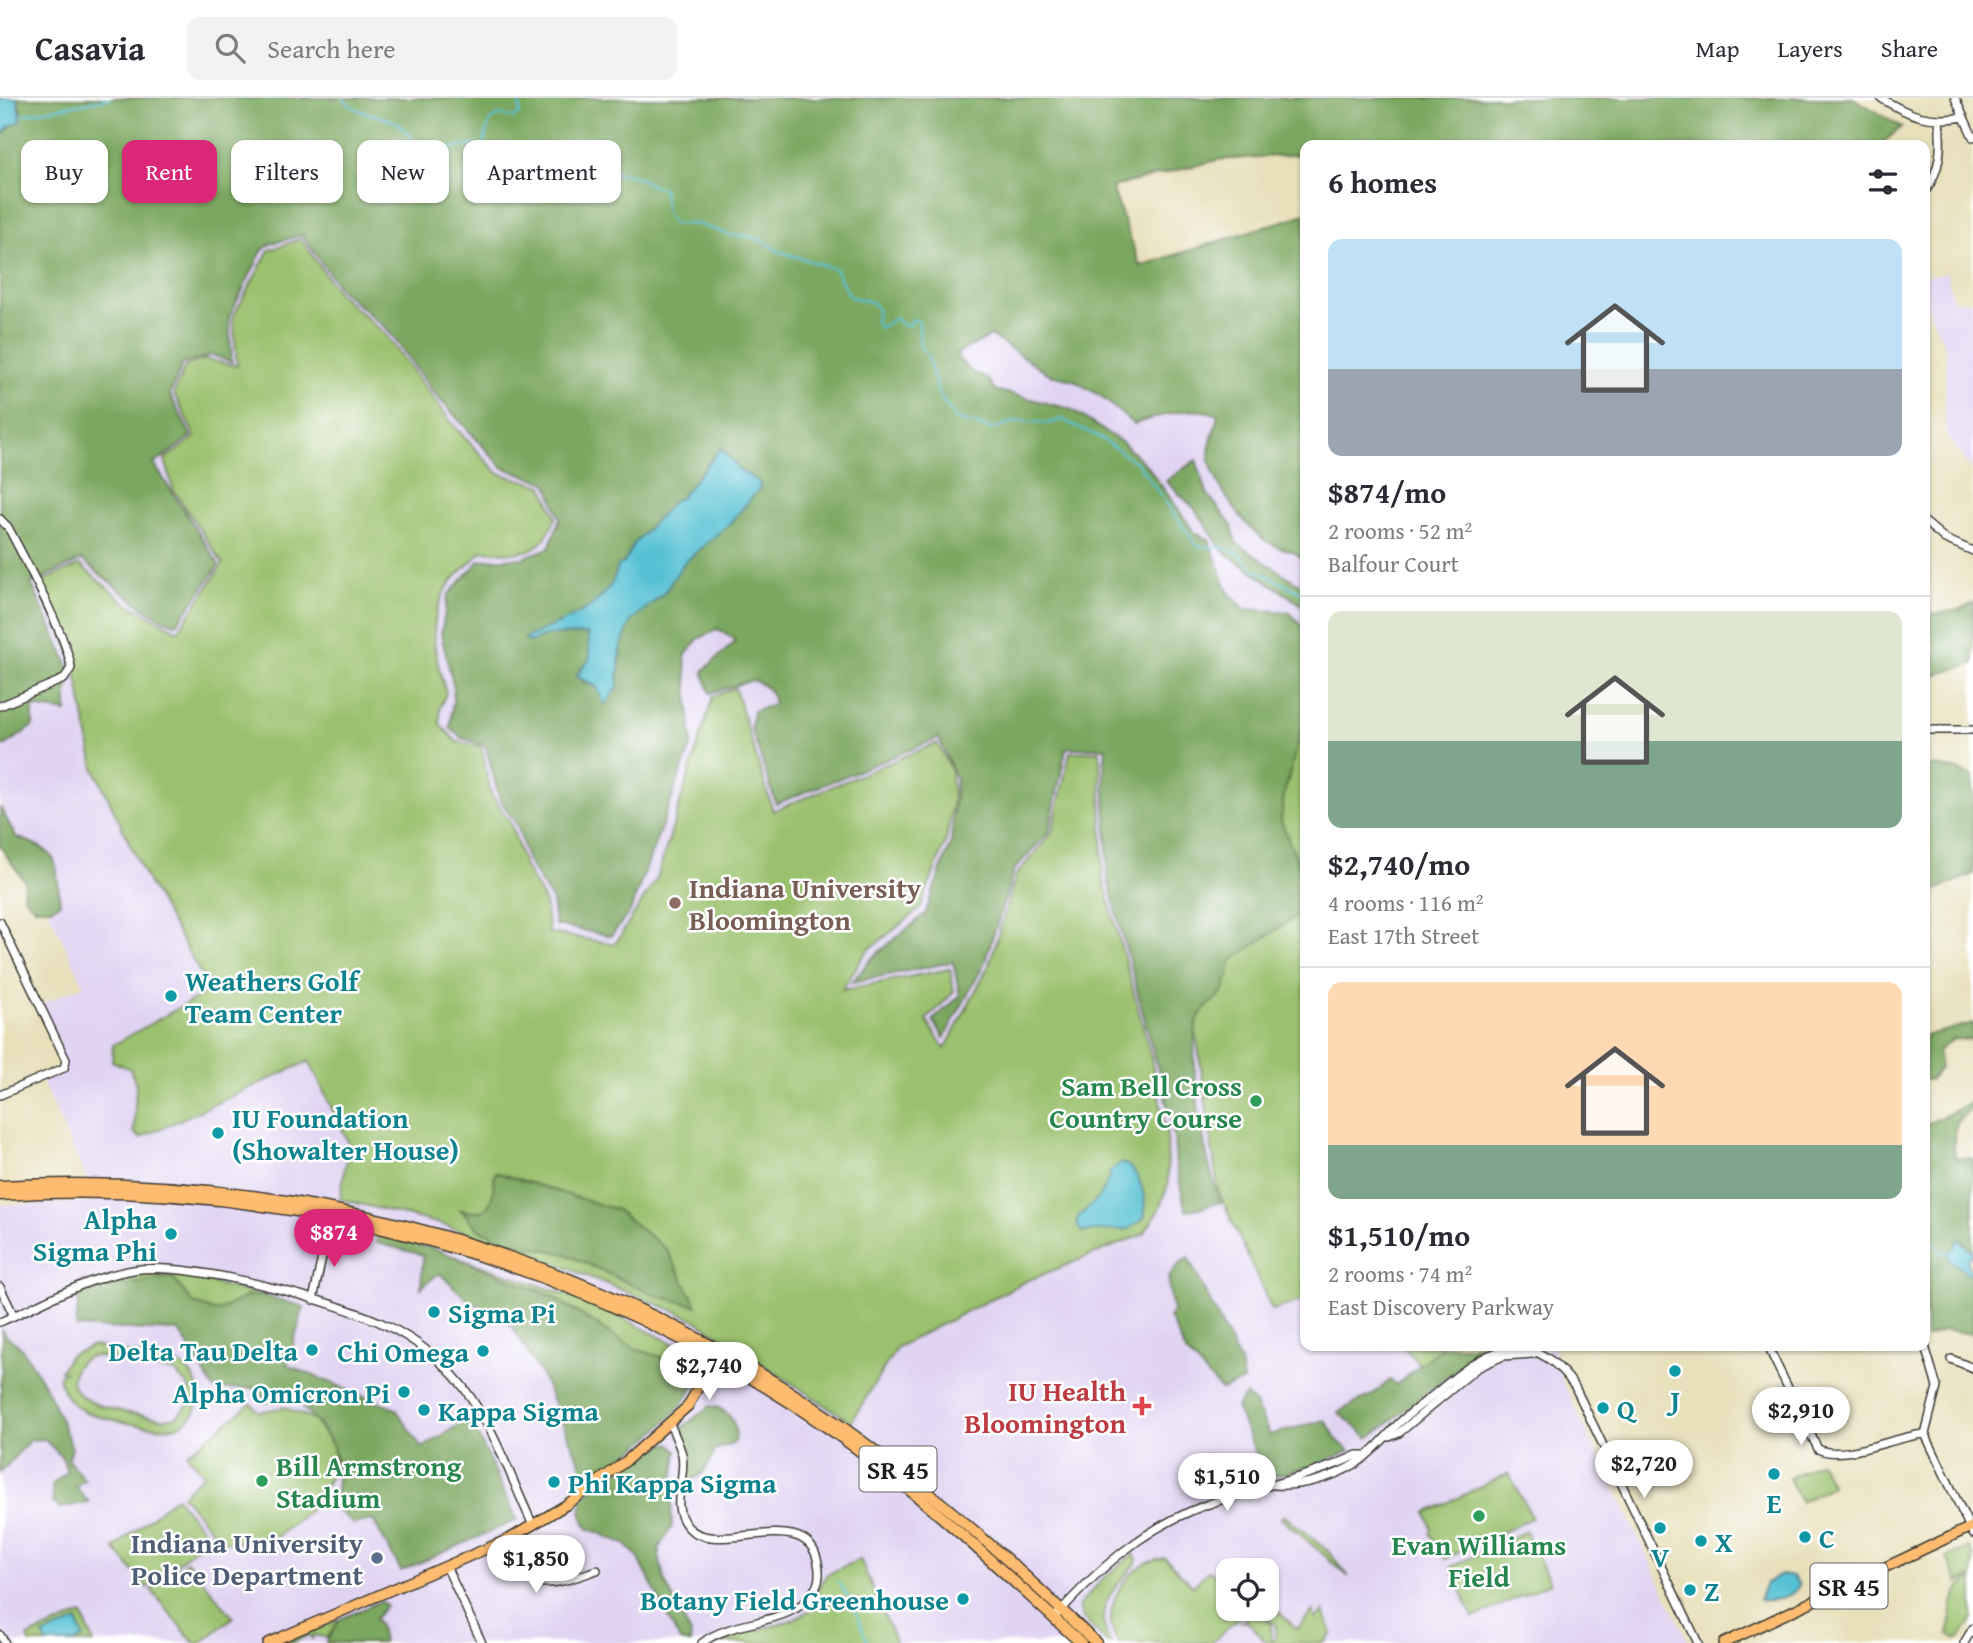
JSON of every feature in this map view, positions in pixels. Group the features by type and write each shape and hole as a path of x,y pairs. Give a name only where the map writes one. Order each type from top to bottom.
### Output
{"highway":[{"name":"SR 45","path":"0,1186 87,1184 170,1187 248,1195 331,1213 426,1239 525,1271 616,1308 716,1353 786,1390 867,1446 964,1522 1096,1643"},
{"name":"SR 45","path":"0,1195 98,1193 170,1196 331,1213"},
{"name":"SR 45","path":"716,1353 891,1475 1081,1643"}],"main road":[{"path":"268,1643 509,1539 533,1525 594,1485 670,1424 694,1399 716,1353"},
{"name":"SR 45","path":"1724,1643 1972,1530"}],"street":[{"path":"1881,98 1912,116 1939,121 1964,117"},
{"path":"1955,98 1973,137"},
{"path":"1930,181 1940,158 1939,121"},
{"path":"0,519 8,527 43,600 63,642 71,668 64,679 0,706"},
{"path":"1930,527 1940,536 1958,545 1973,548"},
{"path":"1930,730 1973,730"},
{"path":"0,922 66,1060 64,1068 0,1095"},
{"path":"313,1300 327,1233"},
{"path":"0,1322 108,1275 157,1268 223,1277 368,1316 394,1329 433,1356 455,1377 483,1419 533,1525"},
{"path":"0,1287 14,1316"},
{"path":"1054,1618 1106,1563 1160,1526 1204,1506 1275,1485 1286,1486 1329,1475 1361,1461 1364,1455 1388,1437 1399,1433 1477,1368 1503,1356 1534,1351 1555,1364 1575,1387 1698,1643"},
{"path":"1771,1351 1818,1449 1839,1454 1907,1436 1926,1434"},
{"path":"1926,1351 1937,1387 1926,1434 1972,1530"},
{"path":"1951,1359 1973,1368"},
{"path":"670,1424 682,1455 680,1516 690,1530 706,1536 783,1534 805,1539 817,1555 819,1583 805,1603 789,1614 740,1624 702,1643"},
{"path":"509,1539 532,1578 540,1581 565,1580 597,1570"},
{"path":"446,1566 482,1643"},
{"path":"1965,1643 1973,1628"},
{"path":"0,1635 5,1643"}],"shaded area":[{"name":"Indiana University Bloomington","path":"954,98 1069,344 1300,235 1300,1351 1554,1351 1562,1380 1689,1643 0,1643 0,1205 97,1202 42,1082 64,1068 40,1005 84,985 4,819 0,820 0,214 108,203 122,199 122,203 217,203 217,188 231,186 231,203 343,203 343,172 357,171 357,203 449,203 449,159 463,158 463,203 621,203 621,140 609,140"},
{"path":"1947,272 1953,302 1973,301 1973,471 1945,432 1946,348 1930,313 1930,276"}],"green space":[{"path":"17,98 1853,98 1902,127 1886,140 1300,140 1300,154 1217,160 1112,187 1140,266 1300,216 1300,556 1262,538 1241,517 1222,490 1210,463 1209,452 1218,415 1186,411 1133,424 1102,397 1073,380 1051,375 991,336 958,353 957,356 967,367 987,378 995,390 1070,409 1123,443 1148,467 1195,533 1209,540 1228,592 1245,609 1289,612 1300,624 1300,736 1284,794 1281,821 1300,868 1300,913 1232,960 1223,991 1203,1011 1198,1019 1195,1035 1194,1057 1199,1111 1209,1165 1221,1202 1186,1211 1176,1166 1173,1127 1108,880 1104,770 1106,748 1066,748 1049,832 1014,870 984,964 944,1038 933,1020 960,996 953,962 852,982 872,958 925,914 951,842 956,779 939,738 776,804 751,728 753,711 774,704 773,699 767,689 753,680 710,693 703,671 735,642 718,629 698,639 685,656 692,743 630,912 611,936 555,925 552,900 528,862 517,825 500,800 485,745 462,738 450,728 454,689 441,634 448,595 480,560 522,558 549,548 560,518 547,483 503,468 434,393 388,330 340,289 302,235 270,244 262,251 229,317 232,362 211,355 182,364 170,395 191,436 154,464 219,565 177,624 143,607 82,560 31,583 73,675 67,690 67,712 33,707 33,726 6,745 0,745 0,137 22,115","holes":["721,448 738,469 759,482 753,495 735,516 683,563 662,595 630,623 625,633 616,684 606,703 597,687 583,682 579,671 590,659 588,634 549,635 528,642 525,638 582,612 606,593 618,565 623,564 634,544 674,501 680,498"]},
{"path":"301,239 338,293 385,334 455,427 498,473 543,486 556,517 550,530 536,547 508,553 482,551 445,591 437,609 434,633 436,657 446,693 440,708 440,724 457,742 481,746 491,794 511,824 524,865 545,903 549,933 615,944 657,878 713,696 735,688 773,811 937,743 951,770 953,800 946,841 920,909 866,952 842,990 950,969 954,992 926,1020 945,1049 989,965 1016,875 1052,833 1070,752 1100,751 1103,879 1149,1049 1167,1135 1168,1185 1158,1211 1144,1234 1024,1282 897,1347 851,1422 692,1318 527,1252 437,1223 340,1199 349,1144 309,1061 140,1138 134,1132 136,1085 130,1069 112,1061 113,1045 210,990 146,878 94,768 74,661 40,582 80,565 126,603 178,631 223,564 173,489 165,459 195,437 174,394 185,366 205,359 237,366 233,317 269,250"},
{"path":"1196,460 1207,493 1232,526 1236,543 1300,585 1300,604 1224,552 1195,509 1166,481"},
{"path":"1973,602 1973,664 1930,677 1930,614 1959,610"},
{"path":"1300,721 1300,874 1277,815"},
{"path":"1930,767 1955,769 1973,776 1973,874 1930,893"},
{"path":"0,807 16,837 42,848 53,859 60,903 52,908 35,908 23,896 25,882 0,846"},
{"name":"Sam Bell Cross Country Course","path":"1300,908 1300,1302 1272,1310 1218,1190 1193,1011 1233,951"},
{"path":"1973,1023 1973,1040 1954,1039 1938,1051 1941,1067 1930,1080 1930,1035"},
{"path":"1973,1102 1973,1109 1957,1124 1954,1142 1955,1158 1973,1158 1973,1252 1961,1239 1953,1250 1953,1260 1973,1277 1973,1334 1945,1330 1930,1336 1930,1123"},
{"path":"495,1172 617,1210 667,1250 697,1306 654,1295 566,1254 514,1243 479,1230 461,1210 472,1212 486,1208 492,1197"},
{"path":"378,1235 435,1249 551,1296 635,1349 677,1362 699,1376 690,1393 664,1424 580,1489 584,1472 542,1376 512,1326 466,1298 439,1273 421,1288 423,1255 377,1243"},
{"path":"453,1256 597,1305 698,1356 703,1365 699,1376 677,1362 635,1349 551,1296"},
{"path":"1188,1257 1240,1362 1243,1381 1221,1390 1186,1352 1169,1317 1173,1312 1170,1275"},
{"path":"159,1274 187,1277 266,1296 247,1296 216,1312 193,1303 172,1277 79,1293 118,1278"},
{"path":"172,1277 193,1303 216,1312 247,1296 266,1296 304,1307 287,1365 396,1409 422,1448 470,1418 517,1520 401,1571 373,1520 353,1524 334,1506 337,1471 333,1447 328,1437 297,1401 267,1402 255,1388 214,1389 179,1331 76,1327 79,1293"},
{"path":"2,1329 21,1348 50,1396 72,1448 68,1460 85,1480 75,1486 89,1502 61,1508 53,1503 52,1485 67,1472 62,1457 44,1439 30,1440 0,1473"},
{"path":"93,1346 174,1362 184,1367 196,1384 199,1394 195,1412 177,1426 158,1427 115,1420 82,1410 66,1396 61,1386 59,1376 64,1372 60,1371 70,1355","holes":["94,1356 175,1372 189,1387 187,1406 176,1417 164,1419 104,1407 89,1401 78,1393 72,1382 77,1366"]},
{"path":"1407,1351 1475,1351 1436,1384"},
{"path":"1437,1351 1481,1351 1369,1438 1338,1412 1372,1395 1390,1380 1396,1385"},
{"path":"1246,1395 1255,1404 1270,1435 1325,1420 1338,1441 1350,1451 1312,1466 1269,1477 1236,1408"},
{"name":"Bill Armstrong Stadium","path":"251,1403 259,1412 284,1407 313,1419 333,1446 335,1470 324,1488 329,1495 261,1549 251,1538 243,1543 220,1541 182,1495 204,1474 187,1454"},
{"path":"710,1406 722,1410 731,1418 735,1429 735,1442 715,1450 704,1471 683,1482 687,1462 679,1430"},
{"path":"669,1443 677,1451 671,1497 672,1526 659,1548 659,1557 665,1582 691,1635 690,1643 680,1641 638,1557 625,1544 587,1528 581,1511 585,1494 645,1452"},
{"path":"1820,1462 1832,1486 1801,1502 1789,1478"},
{"name":"Evan Williams Field","path":"1509,1473 1532,1518 1445,1559 1430,1533 1432,1529 1426,1513"},
{"path":"176,1497 209,1537 147,1588 114,1548"},
{"path":"1284,1515 1328,1551 1349,1577 1281,1518"},
{"path":"1526,1531 1550,1583 1473,1618 1451,1567"},
{"path":"1969,1547 1973,1556 1973,1576 1958,1583 1947,1557"},
{"path":"1134,1554 1137,1559 1135,1565 1112,1591 1104,1610 1105,1631 1111,1643 1107,1643 1082,1617 1079,1606 1103,1578"},
{"path":"1165,1558 1193,1586 1209,1570 1216,1576 1216,1621 1235,1621 1212,1643 1119,1643 1111,1622 1114,1600 1134,1572 1151,1562"},
{"path":"860,1559 896,1643 708,1643 730,1631 732,1636 784,1623 803,1614 812,1608 809,1604 826,1575"},
{"path":"187,1561 233,1617 201,1643 194,1643 151,1590"},
{"path":"1973,1578 1973,1618 1961,1638 1957,1639 1949,1634 1954,1601 1960,1588"},
{"path":"381,1601 386,1605 375,1619 380,1625 383,1643 326,1643 340,1619"},
{"path":"1313,1611 1316,1619 1324,1611 1332,1634 1324,1643 1267,1643 1247,1621 1267,1621 1271,1625 1271,1642 1275,1638 1276,1626 1271,1621 1279,1621 1279,1612 1297,1629"},
{"path":"82,1614 94,1643 29,1643 27,1637"},
{"path":"340,1619 327,1638 314,1635 312,1639 309,1635 292,1643 281,1643"}],"water":[{"path":"0,98 17,98 21,121 8,127 0,137"},
{"path":"721,448 738,469 759,482 760,488 730,523 683,564 664,593 631,621 620,649 618,687 606,704 597,687 576,676 590,659 588,634 549,635 528,642 525,638 582,612 595,603 605,593 618,565 624,563 634,544 674,500 680,498"},
{"path":"1121,1163 1127,1165 1138,1177 1144,1195 1144,1218 1129,1229 1082,1232 1077,1225 1078,1217 1099,1197 1111,1170"},
{"path":"1958,1239 1973,1252 1973,1257 1970,1256 1967,1261 1973,1277 1950,1260 1947,1253 1955,1247"},
{"path":"1781,1575 1793,1577 1799,1585 1796,1590 1782,1598 1759,1600 1766,1583"},
{"path":"77,1621 84,1638 73,1643 47,1643 43,1635"}],"waterway":[{"path":"22,115 110,98"},
{"path":"343,98 355,108 399,124 421,149 482,145 492,155 492,172 500,184 551,175 561,180 606,173 634,176 663,188 666,212 673,224 697,224 729,235 762,240 778,251 835,269 850,297 872,302 878,310 875,321 880,328 895,318 903,326 909,325 914,319 919,322 920,346 927,354 939,395 956,419 992,429 1017,421 1052,423 1061,419 1099,437 1138,464 1197,546 1220,547 1237,553 1256,570 1300,592"},
{"path":"484,140 490,120 500,115 514,118 520,113 520,103"},
{"path":"1930,1237 1942,1253 1947,1253"},
{"path":"838,1582 853,1605 868,1643"}],"place":[{"name":"Indiana University Bloomington","path":"675,903"},
{"name":"Weathers Golf Team Center","path":"171,996"},
{"name":"Sam Bell Cross Country Course","path":"1256,1101"},
{"name":"IU Foundation (Showalter House)","path":"218,1133"},
{"name":"Alpha Sigma Phi","path":"171,1234"},
{"name":"Sigma Pi","path":"434,1312"},
{"name":"Delta Tau Delta","path":"312,1350"},
{"name":"Chi Omega","path":"483,1351"},
{"name":"J","path":"1675,1371"},
{"name":"Alpha Omicron Pi","path":"404,1392"},
{"name":"IU Health Bloomington","path":"1142,1406"},
{"name":"Q","path":"1603,1408"},
{"name":"Kappa Sigma","path":"424,1410"},
{"name":"E","path":"1774,1474"},
{"name":"Bill Armstrong Stadium","path":"262,1481"},
{"name":"Phi Kappa Sigma","path":"554,1482"},
{"name":"Evan Williams Field","path":"1479,1516"},
{"name":"V","path":"1660,1528"},
{"name":"C","path":"1805,1537"},
{"name":"X","path":"1701,1541"},
{"name":"Indiana University Police Department","path":"377,1558"},
{"name":"Z","path":"1690,1590"},
{"name":"Botany Field Greenhouse","path":"963,1599"}]}
